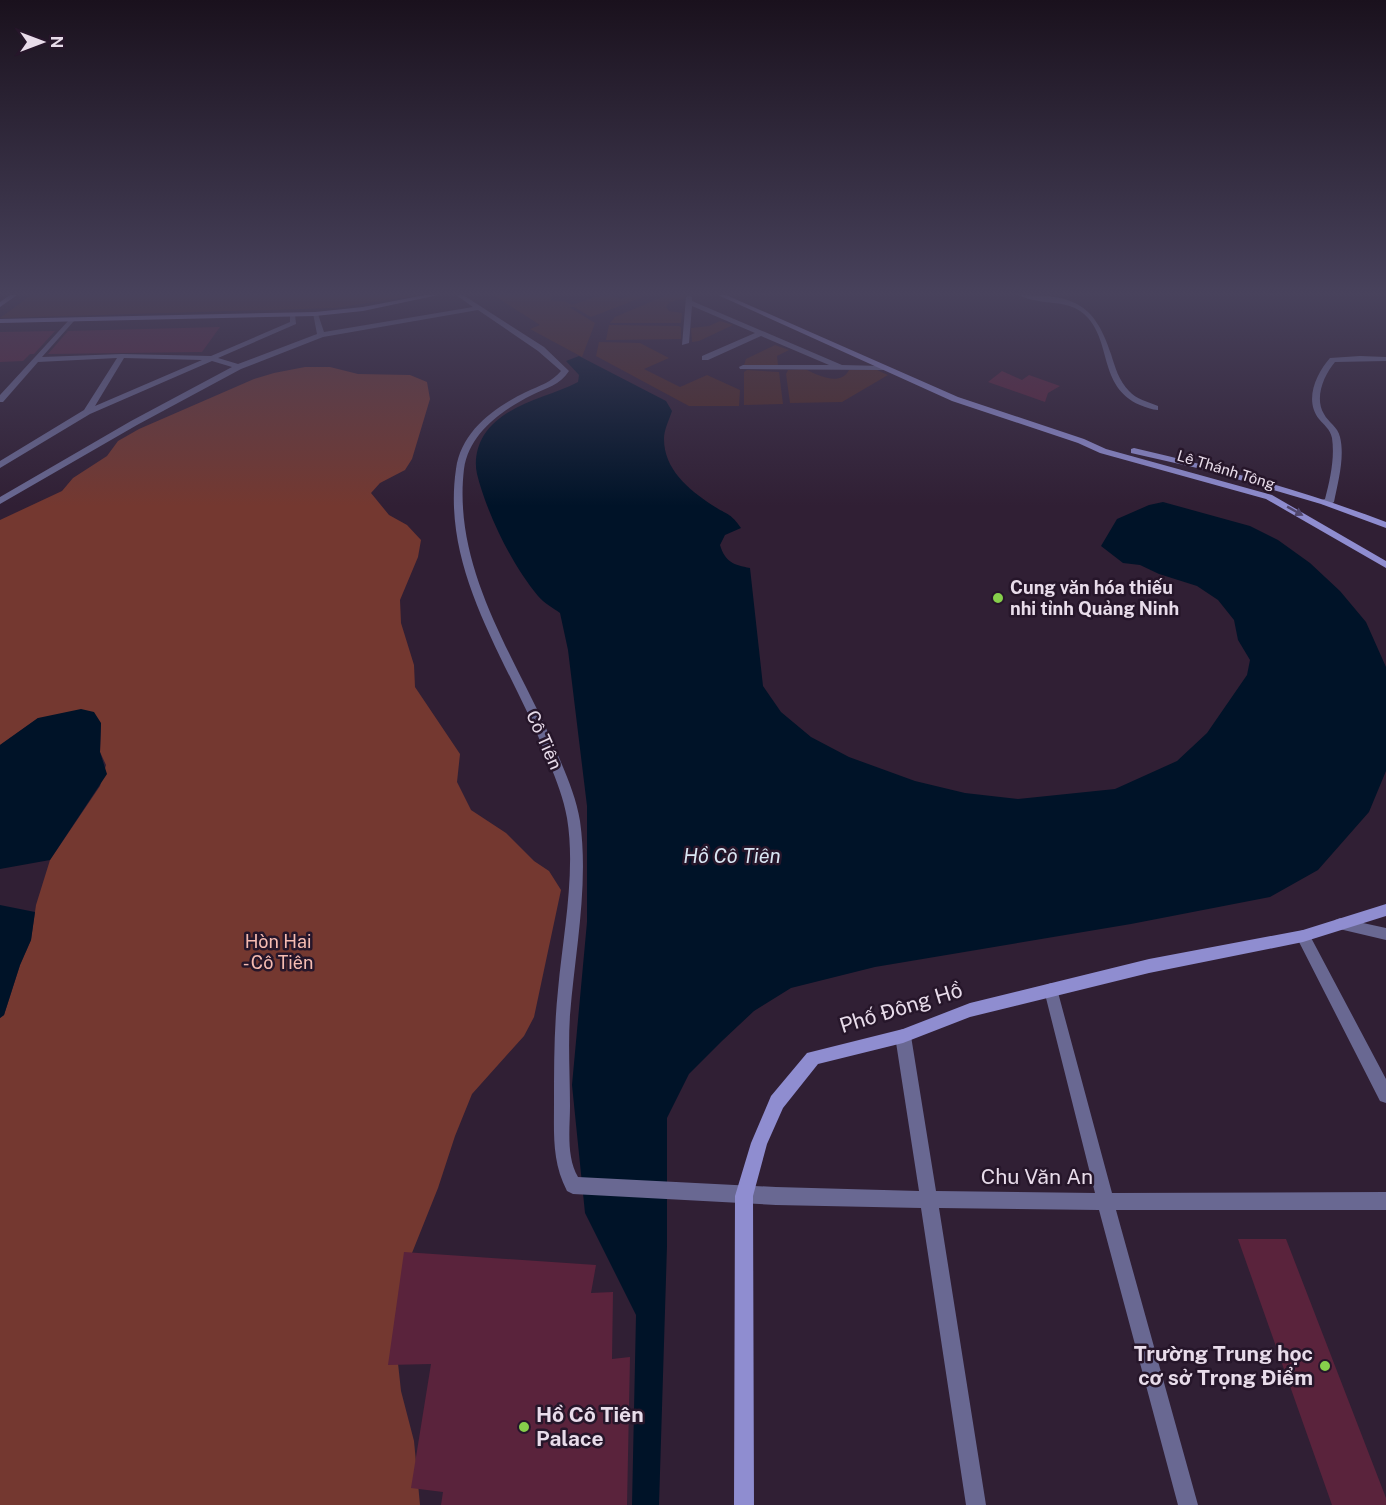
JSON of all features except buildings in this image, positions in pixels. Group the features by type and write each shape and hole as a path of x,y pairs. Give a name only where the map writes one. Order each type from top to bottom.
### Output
{"main road":[{"name":"Lê Thánh Tông","path":"877,365 955,399 1081,441 1103,451 1269,497 1385,565"},
{"name":"Lê Thánh Tông","path":"1081,441 1101,442 1208,468 1324,502 1386,525"},
{"name":"Phố Đông Hồ","path":"744,1505 744,1196 759,1143 777,1102 813,1058 903,1036 970,1010 1182,959 1303,936 1386,910"}],"street":[{"path":"0,400 31,365"},
{"path":"87,412 116,365"},
{"path":"0,465 87,412 194,365"},
{"path":"233,365 238,367"},
{"path":"0,501 134,423 243,365"},
{"name":"Cô Tiên","path":"559,365 566,371 554,381 508,405 489,418 473,436 460,466 461,544 480,602 498,646 549,748 568,799 574,825 571,928 561,1043 562,1151 566,1175 573,1185 689,1194"},
{"path":"833,365 839,368"},
{"path":"1113,365 1126,394 1155,408"},
{"path":"1324,502 1329,502 1335,478 1336,438 1334,430 1322,418 1316,406 1322,376 1329,365"},
{"path":"743,367 883,368"},
{"path":"1340,924 1386,934"},
{"path":"1303,936 1386,1095"},
{"path":"1051,990 1105,1200 1188,1505"},
{"path":"903,1036 976,1505"},
{"name":"Chu Văn An","path":"689,1194 927,1199 1386,1201"}],"shaded area":[{"path":"613,365 653,365 644,369 680,387 707,375 740,390 739,406 689,406"},
{"path":"747,370 779,372 783,404 744,405 744,372"},
{"path":"788,370 807,370 835,379 845,375 849,370 877,370 888,375 842,402 790,403 786,374"}],"green space":[{"name":"Hòn Hai - Cô Tiên","path":"305,367 330,367 358,374 410,375 427,382 430,399 412,459 405,470 380,483 371,493 389,515 407,525 421,540 418,557 400,600 401,623 414,665 415,687 460,754 457,782 471,810 506,833 534,861 549,871 561,890 534,1017 524,1036 472,1094 404,1273 396,1345 401,1391 414,1441 420,1505 0,1505 0,1018 4,1015 20,965 31,940 36,905 50,860 100,786 106,765 100,752 101,723 38,718 0,745 0,520 62,491 73,478 107,456 118,441 139,429 254,379"}],"water":[{"name":"Hồ Cô Tiên","path":"570,365 597,365 666,401 672,411 664,439 668,460 673,469 694,492 731,516 741,528 725,535 720,545 727,559 739,566 750,568 763,686 781,712 811,737 849,757 915,781 965,793 1018,799 1115,789 1177,761 1207,733 1247,675 1250,660 1238,640 1234,620 1218,600 1197,586 1159,574 1140,565 1123,563 1101,546 1117,519 1149,505 1163,502 1250,526 1278,540 1310,563 1340,591 1366,622 1386,667 1386,771 1369,812 1318,870 1270,897 1131,924 875,967 791,988 754,1011 689,1074 667,1118 667,1246 659,1505 632,1505 636,1315 585,1213 572,1085 587,922 587,806 568,650 560,613 538,596 510,554 487,506 476,469 480,444 493,424 515,408 578,382 579,375"},
{"path":"81,709 94,712 101,723 100,752 107,774 50,860 0,869 0,745 38,718"},
{"path":"0,905 35,912 31,940 20,965 4,1015 0,1018"}],"place":[{"name":"Cung văn hóa thiếu nhi tỉnh Quảng Ninh","path":"998,598"},
{"name":"Trường Trung học cơ sở Trọng Điểm","path":"1325,1366"},
{"name":"Hồ Cô Tiên Palace","path":"524,1427"}]}
